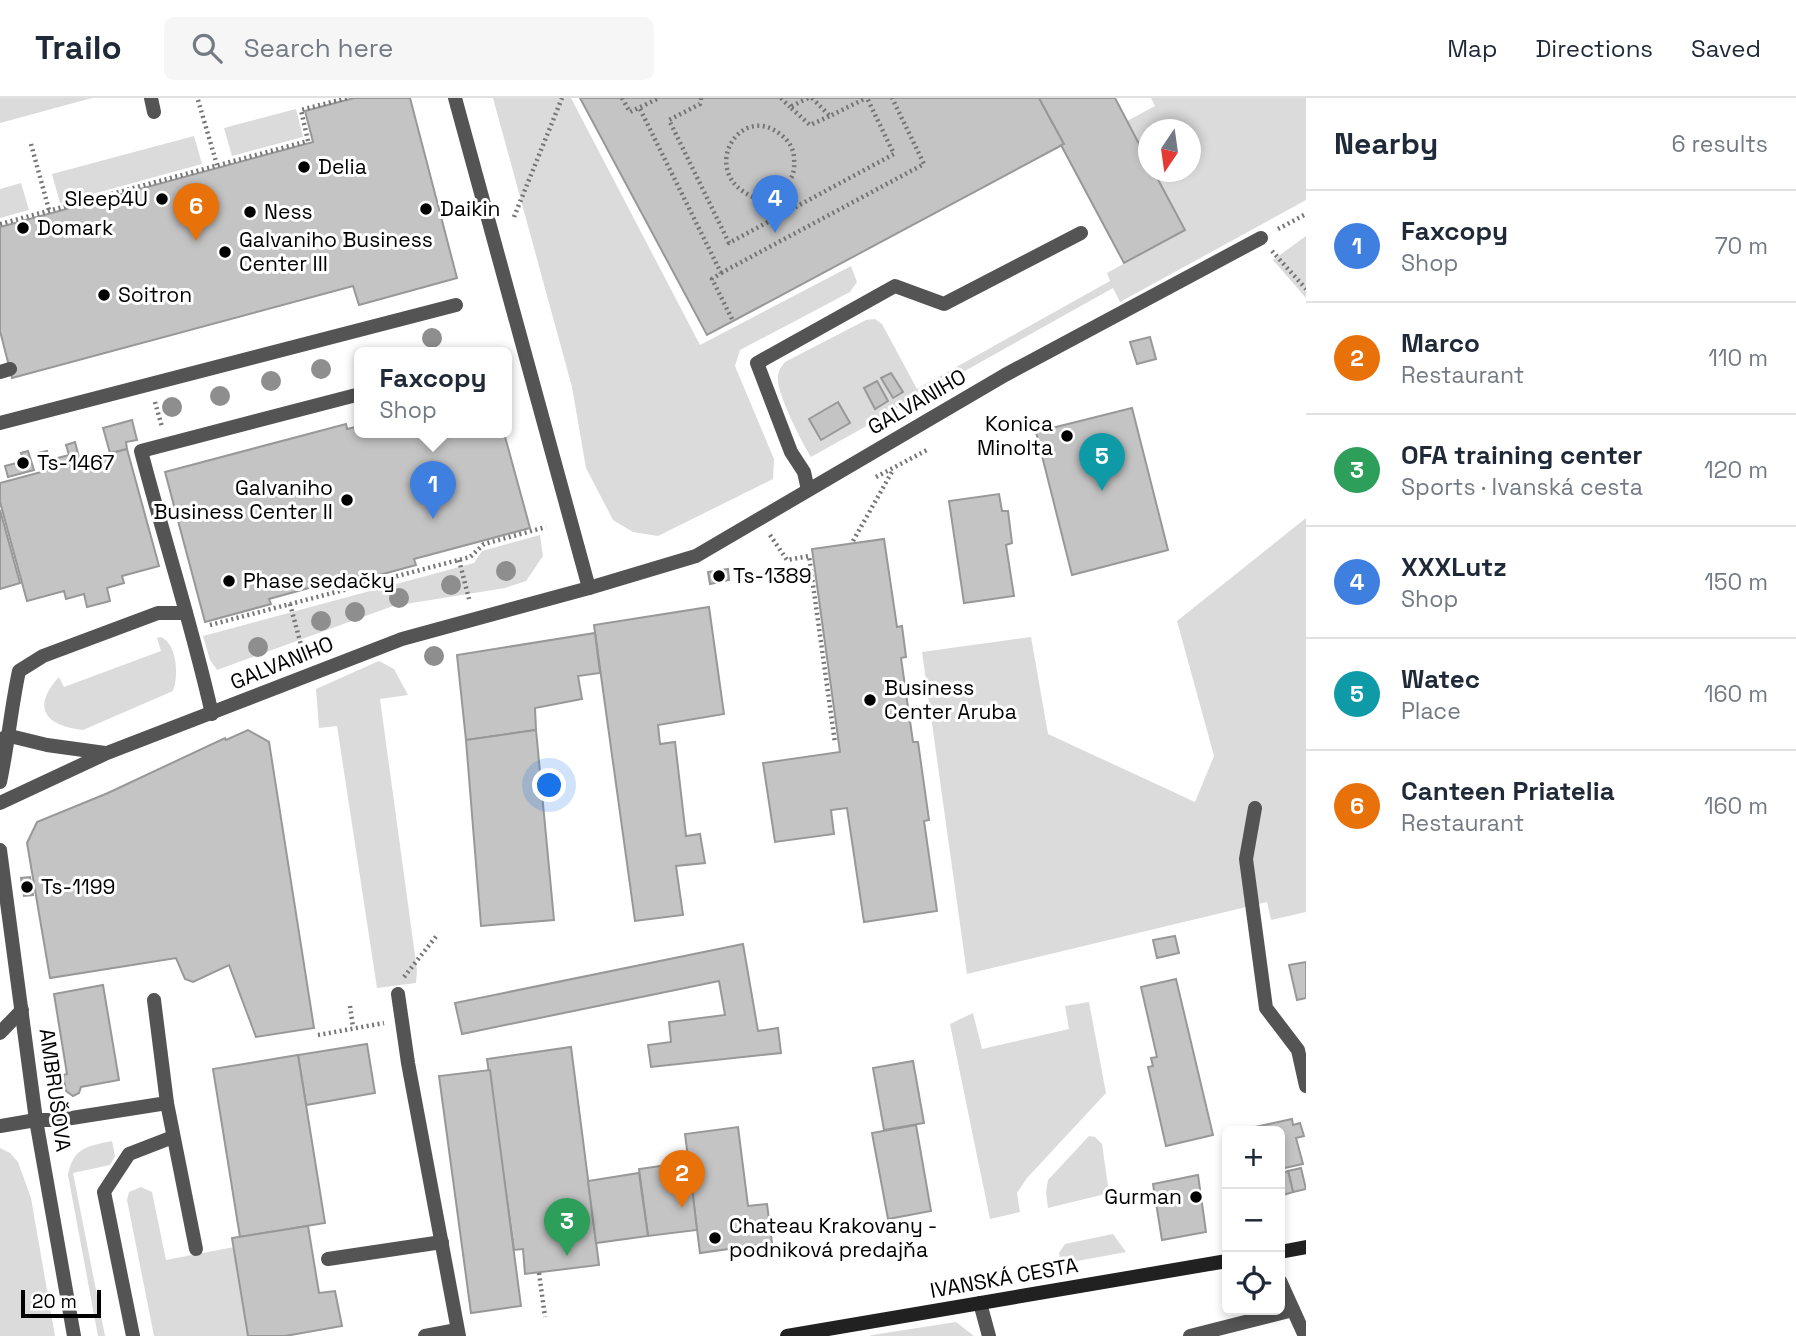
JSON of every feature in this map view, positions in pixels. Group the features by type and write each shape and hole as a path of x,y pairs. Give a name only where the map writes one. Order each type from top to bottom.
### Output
{"street":[{"path":"455,98 589,588"},
{"path":"808,490 804,472 791,452 757,363 895,286 944,304 1081,233"},
{"name":"GALVANIHO","path":"0,803 107,753 300,676 402,639 696,556 1005,375 1261,238"},
{"path":"0,423 456,305"},
{"path":"212,713 192,629 142,451 354,395"},
{"path":"0,782 5,738 19,671 43,656 158,613 186,613"},
{"path":"5,738 107,753"},
{"path":"1255,808 1246,859 1266,1008 1297,1050 1306,1086"},
{"name":"AMBRUŠOVA","path":"0,850 2,881 36,1120 75,1336"},
{"path":"398,994 408,1063 458,1333 425,1336"},
{"path":"154,1000 167,1103 196,1250"},
{"path":"0,1033 22,1010"},
{"path":"0,1126 36,1120 59,1120 167,1103"},
{"path":"132,1336 104,1192 129,1154 173,1137"},
{"path":"328,1259 442,1242"},
{"path":"1285,1251 1306,1247"},
{"name":"IVANSKÁ CESTA","path":"787,1336 1222,1262"},
{"path":"1285,1290 1299,1316 1305,1336"},
{"path":"980,1303 989,1336"},
{"path":"1191,1336 1299,1316"}],"path":[{"path":"0,223 308,141 301,110 347,98"},
{"path":"514,217 562,98"},
{"path":"622,98 629,112 659,98"},
{"path":"701,98 700,104 669,120 729,243 894,154 866,98 810,125 781,98"},
{"path":"790,107 810,98 830,116"},
{"path":"733,321 712,279 924,164 892,98"},
{"path":"198,100 217,165"},
{"path":"640,109 721,273"},
{"path":"753,197 736,188 726,171 726,156 730,142 743,131 757,125 776,131 788,140 793,152 794,170 789,183 768,195 779,216"},
{"path":"31,144 49,210"},
{"path":"779,188 790,210"},
{"path":"1306,214 1261,238 1306,289"},
{"path":"150,384 167,444"},
{"path":"853,541 887,478 896,467"},
{"path":"760,519 787,560 808,556 835,743"},
{"path":"206,626 470,557 484,544 545,527"},
{"path":"459,560 469,599"},
{"path":"290,604 301,645"},
{"path":"398,994 401,979 438,934"},
{"path":"350,1006 353,1027"},
{"path":"318,1035 402,1020"},
{"path":"539,1273 545,1317"}],"shaded area":[{"path":"0,98 92,98 0,123"},
{"path":"493,98 571,98 700,345 851,266 857,282 850,292 740,350 735,366 774,459 773,479 658,536 633,532 613,520 586,468 572,387"},
{"path":"1151,98 1306,98 1306,200 1120,302 1113,288 811,457 779,388 778,373 785,362 866,320 875,319 882,324 917,389 1110,281 1107,273 1185,230 1159,182 1201,182 1201,119 1138,119 1138,142 1127,121 1155,106"},
{"path":"296,109 303,137 232,156 224,128"},
{"path":"194,136 202,164 60,203 52,174"},
{"path":"21,183 29,210 0,218 0,189"},
{"path":"1306,236 1306,298 1273,260"},
{"path":"1306,518 1306,912 1271,920 1267,902 967,974 922,652 1031,637 1048,734 1195,802 1214,756 1177,621"},
{"path":"540,535 543,556 526,581 505,588 393,606 217,670 210,660 203,636 474,563 482,551"},
{"path":"161,637 170,646 175,661 173,691 83,730 59,724 46,713 46,697 59,677 64,687 161,651 157,638"},
{"path":"379,661 394,669 408,695 380,699 417,970 416,983 377,988 337,726 319,728 316,689"},
{"path":"1089,1002 1106,1093 1027,1178 1017,1193 1020,1212 990,1219 950,1024 973,1013 982,1049 1069,1029 1065,1006"},
{"path":"1089,1136 1095,1137 1102,1144 1109,1193 1048,1208 1048,1180"},
{"path":"112,1141 115,1156 110,1165 73,1173 105,1336 98,1336 68,1175 73,1159 82,1150"},
{"path":"0,1148 10,1153 18,1162 31,1198 55,1336 0,1336"},
{"path":"141,1187 152,1192 166,1260 234,1247 248,1336 154,1336 127,1200 129,1192"},
{"path":"1113,1234 1126,1252 1061,1264 1059,1253 1065,1244"},
{"path":"956,1322 974,1336 869,1336 872,1335"}],"building":[{"name":"Galvaniho Business Center III","path":"354,98 410,98 457,278 359,305 353,286 12,378 0,331 0,227 313,142 305,111"},
{"path":"580,98 1039,98 1064,144 707,335"},
{"path":"1039,98 1115,98 1138,142 1138,182 1159,182 1185,230 1124,263 1061,145 1064,144"},
{"path":"1150,337 1156,359 1137,364 1130,342"},
{"path":"891,373 903,392 893,398 881,378"},
{"path":"877,381 888,401 875,409 864,388"},
{"path":"838,402 850,423 821,440 809,419"},
{"path":"1132,408 1168,550 1072,575 1036,432"},
{"path":"132,420 137,440 126,442 127,449 110,453 103,428"},
{"name":"Galvaniho Business Center II","path":"346,424 347,429 354,427 354,438 505,438 530,528 414,559 416,565 328,589 327,583 269,599 271,604 205,622 165,472"},
{"path":"75,442 80,461 43,472 38,453 47,451 50,460 69,455 66,445"},
{"path":"127,449 159,566 122,576 124,583 107,588 110,601 87,607 84,594 66,599 64,591 27,601 0,502 0,483"},
{"name":"Ts-1467","path":"28,451 34,470 8,477 5,466 24,461 21,453"},
{"path":"999,494 1002,511 1008,511 1012,543 1006,545 1014,596 964,603 949,501"},
{"path":"0,510 20,583 0,589"},
{"name":"Business Center Aruba","path":"884,539 897,627 902,626 906,657 901,658 913,742 918,742 929,820 924,821 937,911 864,922 847,808 831,810 834,834 775,842 763,763 840,752 812,549"},
{"name":"Ts-1389","path":"728,569 729,580 710,584 708,572"},
{"path":"709,607 724,714 658,725 660,744 675,742 686,836 700,834 705,863 676,866 683,915 635,921 594,625"},
{"path":"595,633 600,673 578,676 582,699 535,708 536,730 466,740 457,655"},
{"path":"248,730 269,742 314,1028 256,1037 229,965 193,982 185,979 176,958 50,978 27,843 37,822"},
{"path":"536,730 554,920 481,926 466,740"},
{"name":"Ts-1199","path":"30,877 33,895 24,896 21,878"},
{"path":"1175,936 1179,953 1157,958 1153,940"},
{"path":"743,944 758,1031 778,1028 781,1053 651,1067 648,1045 671,1042 669,1022 725,1015 719,981 462,1034 455,1003"},
{"path":"1306,962 1306,998 1297,1000 1289,965"},
{"path":"1176,979 1213,1135 1166,1146 1148,1067 1153,1066 1151,1058 1157,1057 1141,987"},
{"path":"103,985 119,1080 81,1087 79,1093 73,1096 66,1091 63,1075 67,1074 54,994"},
{"path":"367,1044 375,1093 306,1105 298,1055"},
{"path":"571,1047 599,1265 525,1274 523,1249 514,1250 487,1059"},
{"path":"298,1055 325,1223 240,1237 213,1069"},
{"path":"913,1061 924,1123 884,1130 873,1068"},
{"path":"490,1070 521,1306 471,1313 439,1076"},
{"path":"1292,1119 1293,1125 1300,1123 1304,1136 1296,1138 1303,1164 1285,1168 1285,1126 1260,1126"},
{"path":"916,1125 931,1211 888,1219 872,1133"},
{"path":"738,1127 748,1206 767,1204 772,1243 700,1253 685,1134"},
{"path":"689,1162 697,1230 648,1236 639,1169"},
{"path":"1301,1168 1306,1189 1293,1192 1288,1171"},
{"path":"1288,1171 1293,1192 1285,1194 1285,1189 1285,1172"},
{"path":"639,1173 648,1236 596,1243 588,1181"},
{"path":"1198,1175 1206,1232 1162,1240 1153,1184"},
{"path":"308,1226 319,1293 335,1291 342,1326 285,1336 248,1336 232,1238"}],"place":[{"name":"Delia","path":"304,167"},
{"name":"Sleep4U","path":"162,199"},
{"name":"Daikin","path":"426,209"},
{"name":"Ness","path":"250,212"},
{"name":"Domark","path":"23,228"},
{"name":"XXXLutz","path":"775,233"},
{"name":"Canteen Priatelia","path":"196,241"},
{"name":"Galvaniho Business Center III","path":"225,252"},
{"name":"Soitron","path":"104,295"},
{"name":"Konica Minolta","path":"1067,436"},
{"name":"Ts-1467","path":"23,463"},
{"name":"Watec","path":"1102,491"},
{"name":"Galvaniho Business Center II","path":"347,500"},
{"name":"Faxcopy","path":"433,519"},
{"name":"Ts-1389","path":"719,576"},
{"name":"Phase sedačky","path":"229,581"},
{"name":"Business Center Aruba","path":"870,700"},
{"name":"Ts-1199","path":"27,887"},
{"name":"Gurman","path":"1196,1197"},
{"name":"Marco","path":"682,1208"},
{"name":"Chateau Krakovany - podniková predajňa","path":"715,1238"},
{"name":"OFA training center","path":"567,1256"}]}
